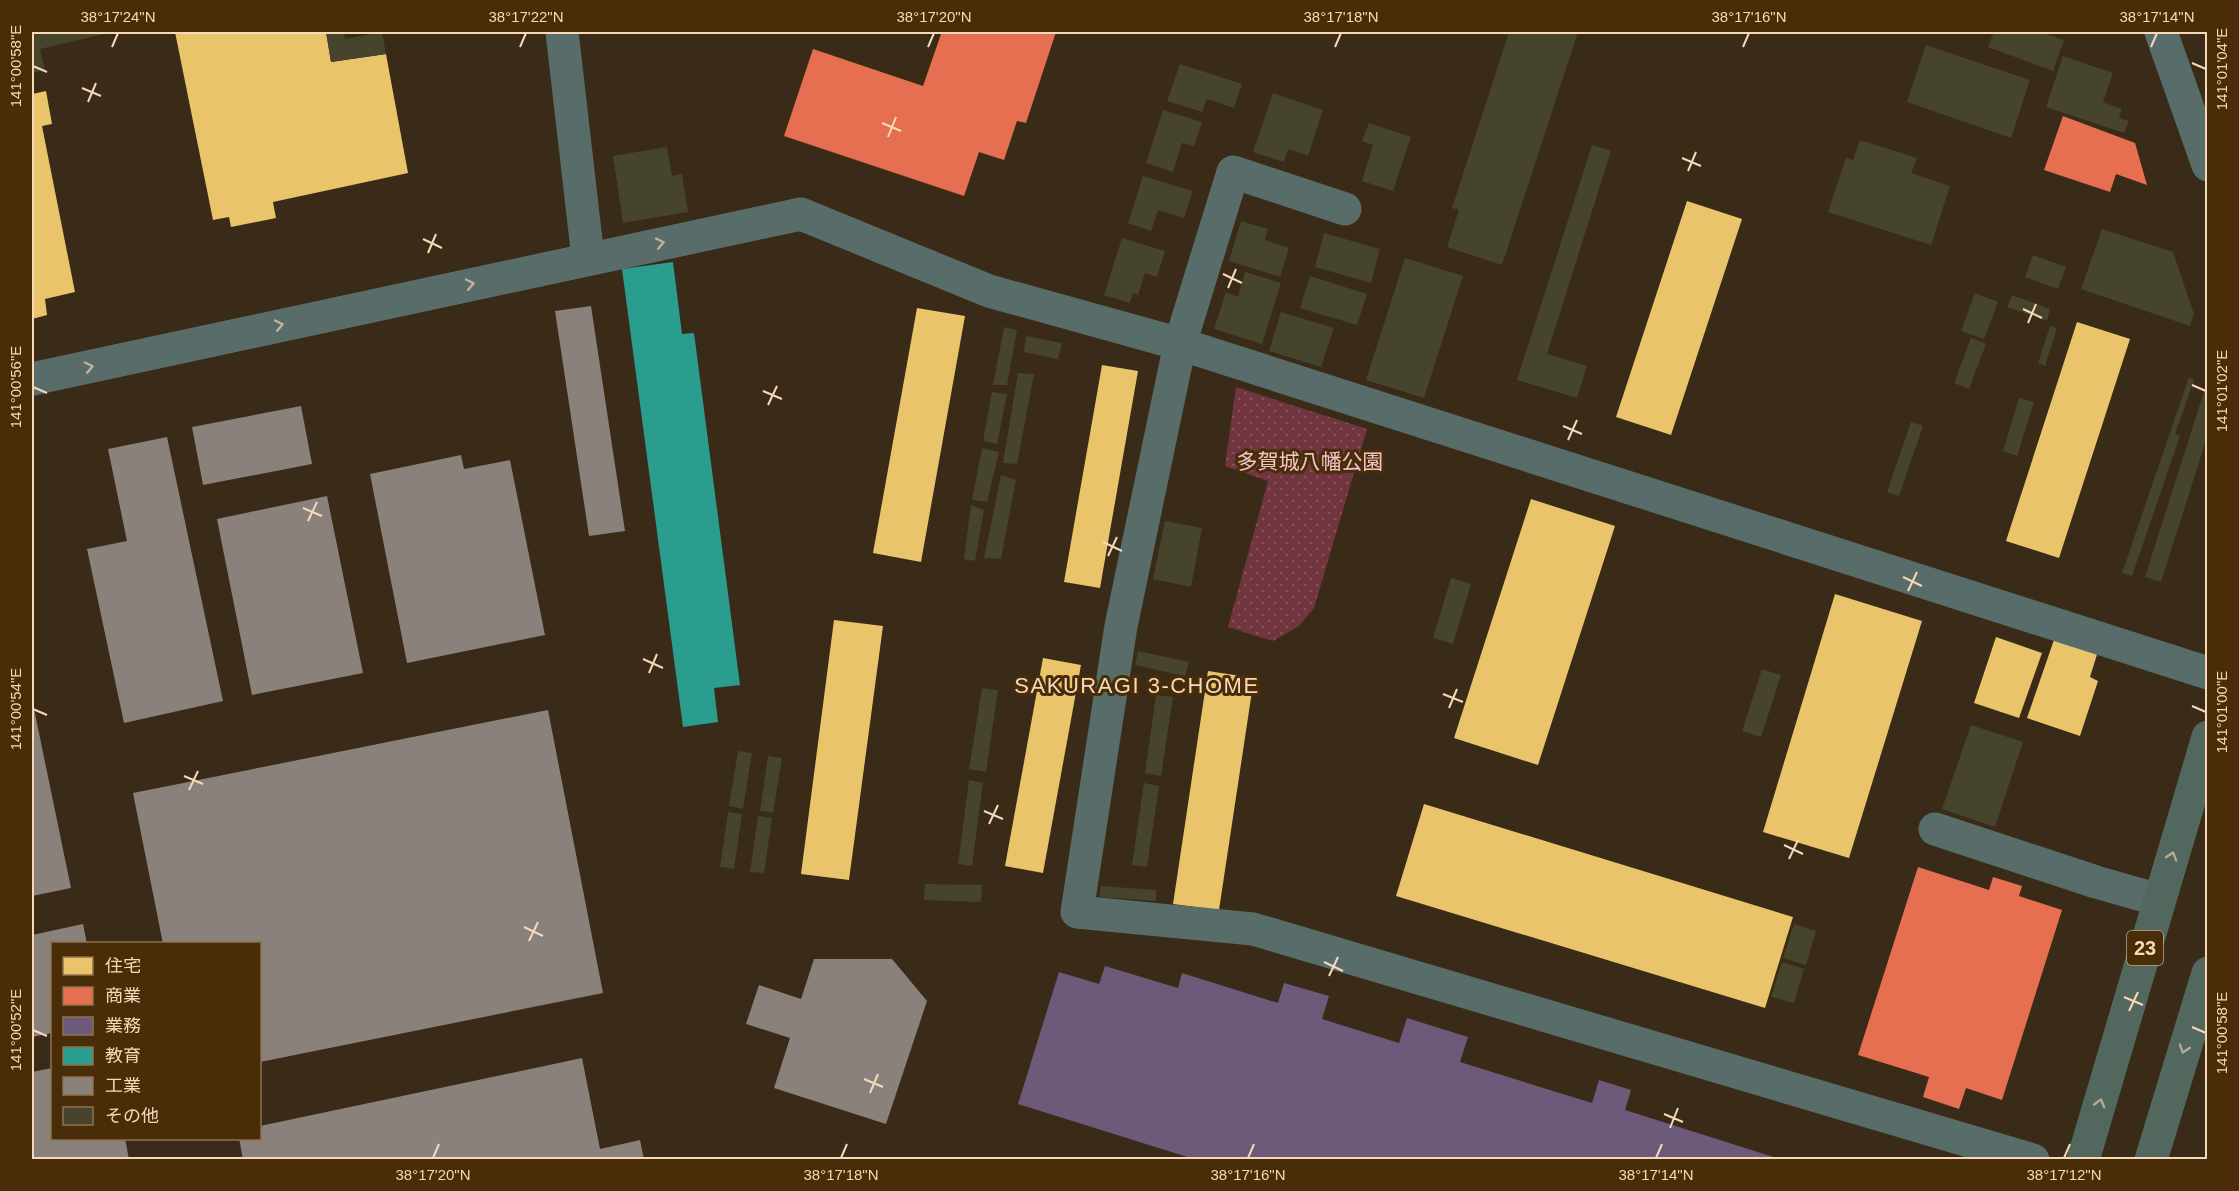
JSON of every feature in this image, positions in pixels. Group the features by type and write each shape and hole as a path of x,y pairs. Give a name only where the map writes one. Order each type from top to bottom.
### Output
{"main road":[{"name":"23","path":"2083,1160 2208,737"},
{"path":"2151,1160 2208,973"}],"street":[{"path":"562,32 588,258"},
{"path":"2161,32 2208,165"},
{"path":"1345,209 1233,172 1180,344 1122,626 1077,912 1253,929 2033,1160"},
{"path":"32,379 801,214 989,291 1180,344 2208,673"},
{"path":"1935,829 2096,882 2159,900"}],"green space":[{"name":"多賀城八幡公園","path":"1236,387 1367,429 1314,608 1299,626 1273,641 1228,627 1268,481 1225,466"}],"building: 住宅":[{"path":"175,32 326,32 331,62 386,54 408,173 273,202 276,218 231,227 229,217 213,220"},
{"path":"46,91 52,124 42,126 75,292 45,299 47,315 32,319 32,94"},
{"path":"1687,201 1742,219 1671,435 1616,417"},
{"path":"917,308 965,316 921,562 873,553"},
{"path":"2077,322 2130,339 2059,558 2006,541"},
{"path":"1102,365 1138,371 1100,588 1064,582"},
{"path":"1531,499 1615,526 1538,765 1454,738"},
{"path":"1835,594 1922,621 1849,858 1763,832"},
{"path":"834,620 883,626 849,880 801,874"},
{"path":"2056,634 2099,648 2090,677 2098,681 2080,736 2027,718"},
{"path":"1996,637 2042,653 2019,718 1974,703"},
{"path":"1043,658 1081,665 1043,873 1005,866"},
{"path":"1208,671 1254,678 1219,910 1173,904"},
{"path":"1424,804 1793,917 1765,1008 1396,896"}],"building: 商業":[{"path":"936,32 1056,32 1026,123 1017,121 1004,160 979,152 964,196 784,136 813,49 923,86 941,34"},
{"path":"2063,116 2135,143 2147,185 2116,174 2110,192 2044,170"},
{"path":"1918,867 1989,890 1993,877 2022,886 2019,896 2062,910 2002,1100 1966,1088 1959,1109 1923,1097 1929,1077 1858,1055"}],"building: 業務":[{"path":"1105,966 1178,988 1182,973 1278,1003 1284,983 1329,996 1322,1019 1399,1043 1407,1018 1468,1037 1460,1062 1592,1103 1599,1080 1631,1090 1625,1110 1783,1160 1197,1160 1018,1104 1059,972 1099,984"}],"building: 教育":[{"path":"673,262 682,334 694,333 740,685 714,688 718,722 683,727 622,269"}],"building: 工業":[{"path":"591,306 625,531 589,536 555,311"},
{"path":"301,406 312,464 203,485 192,427"},
{"path":"167,437 223,701 124,723 87,549 127,541 108,449"},
{"path":"461,455 464,469 510,460 545,635 407,663 370,474"},
{"path":"327,496 363,673 252,695 217,519"},
{"path":"32,704 71,888 32,896"},
{"path":"548,710 603,993 261,1062 261,942 163,942 133,793"},
{"path":"83,924 87,942 51,942 51,1033 32,1037 32,935"},
{"path":"814,959 892,959 927,1001 886,1124 774,1088 790,1038 746,1024 759,985 801,999"},
{"path":"582,1058 600,1149 640,1140 644,1160 243,1160 239,1140 261,1140 261,1126"},
{"path":"51,1068 51,1140 125,1140 129,1160 32,1160 32,1072"}],"building: その他":[{"path":"32,32 113,32 40,49 45,70 32,73"},
{"path":"326,32 344,32 345,39 382,32 386,54 331,62"},
{"path":"1509,32 1578,32 1502,265 1447,247 1459,210 1452,208"},
{"path":"1994,32 2042,32 2064,40 2053,71 1988,47"},
{"path":"1926,45 2030,80 2011,138 1907,102"},
{"path":"2063,56 2113,73 2103,102 2122,109 2119,118 2129,121 2124,133 2046,107"},
{"path":"1180,64 1242,84 1234,108 1207,99 1202,112 1167,101"},
{"path":"1273,93 1323,110 1308,156 1288,149 1284,162 1253,152"},
{"path":"1163,110 1202,122 1194,146 1182,143 1173,172 1146,163"},
{"path":"1369,123 1411,137 1393,191 1362,181 1373,145 1362,141"},
{"path":"1860,140 1917,158 1911,173 1950,186 1931,245 1828,212 1846,158 1853,160"},
{"path":"1592,145 1611,151 1547,354 1587,366 1577,398 1517,380"},
{"path":"667,147 672,176 682,174 688,212 623,223 613,156"},
{"path":"1143,176 1193,191 1184,218 1158,210 1151,231 1128,223"},
{"path":"1241,221 1268,229 1265,240 1289,248 1280,277 1229,261"},
{"path":"2102,229 2173,252 2194,314 2190,326 2081,289"},
{"path":"1324,233 1380,249 1371,283 1315,267"},
{"path":"1122,238 1165,251 1157,277 1145,273 1138,295 1133,293 1130,303 1104,295"},
{"path":"2033,255 2066,267 2058,289 2025,277"},
{"path":"1405,258 1463,276 1424,398 1366,380"},
{"path":"1245,272 1281,283 1262,344 1214,329 1226,292 1238,297"},
{"path":"1310,276 1367,294 1357,325 1300,308"},
{"path":"1975,293 1998,302 1984,339 1961,331"},
{"path":"2012,295 2050,309 2047,321 2007,307"},
{"path":"1281,312 1334,328 1321,367 1269,351"},
{"path":"2050,326 2057,328 2045,366 2038,363"},
{"path":"1004,327 1017,330 1007,385 993,385"},
{"path":"1026,336 1062,343 1058,359 1024,352"},
{"path":"1971,338 1986,344 1969,389 1954,383"},
{"path":"1018,373 1034,374 1017,464 1003,463"},
{"path":"2189,377 2194,380 2175,434 2180,436 2132,576 2122,573"},
{"path":"2207,382 2208,434 2161,582 2145,577"},
{"path":"992,392 1007,394 997,444 983,441"},
{"path":"2019,398 2034,402 2017,456 2003,451"},
{"path":"1911,422 1923,426 1899,496 1887,492"},
{"path":"982,448 999,452 987,502 972,500"},
{"path":"1001,475 1016,480 1001,559 984,558"},
{"path":"971,505 984,510 975,561 964,559"},
{"path":"1165,521 1202,528 1191,587 1153,579"},
{"path":"1451,578 1471,584 1453,644 1433,638"},
{"path":"1138,651 1189,662 1185,676 1135,665"},
{"path":"1762,669 1781,675 1761,737 1742,731"},
{"path":"982,688 998,690 986,772 969,769"},
{"path":"1156,695 1173,697 1161,776 1145,773"},
{"path":"1971,725 2023,742 1995,827 1942,809"},
{"path":"738,751 752,753 743,809 729,806"},
{"path":"768,756 782,758 773,813 760,811"},
{"path":"969,780 983,783 972,866 958,864"},
{"path":"1144,783 1159,786 1147,867 1132,865"},
{"path":"728,812 742,814 734,869 720,867"},
{"path":"758,816 772,818 764,873 750,872"},
{"path":"925,884 982,885 981,902 924,900"},
{"path":"1101,886 1156,890 1156,901 1099,897"},
{"path":"1794,924 1816,931 1806,965 1783,958"},
{"path":"1782,962 1804,969 1794,1003 1771,997"}],"district":[{"name":"SAKURAGI 3-CHOME","path":"1137,685"}]}
